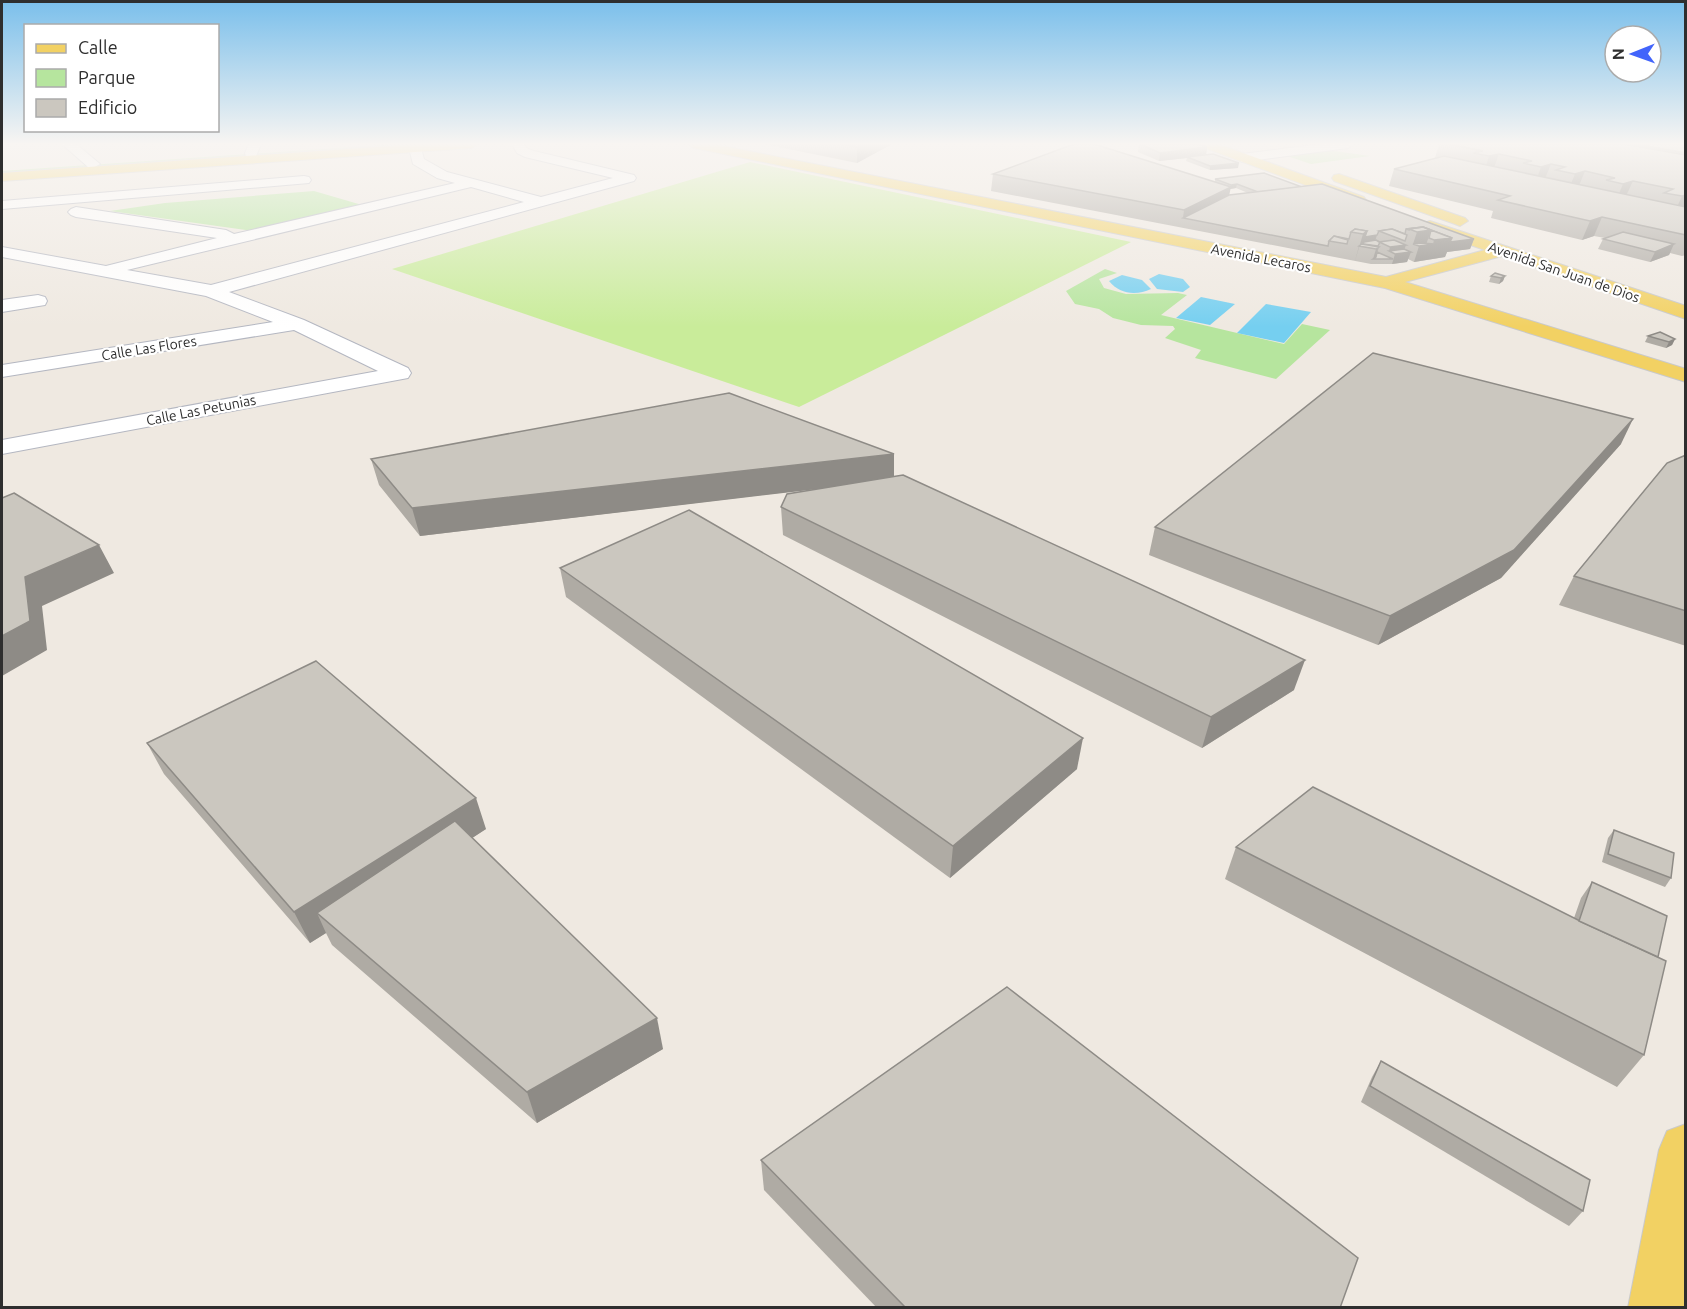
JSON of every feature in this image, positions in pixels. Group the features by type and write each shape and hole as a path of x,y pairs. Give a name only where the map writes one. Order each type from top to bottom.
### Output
{"main road":[{"name":"Avenida Lecaros","path":"1009,205 1396,280 1527,244"},
{"name":"Avenida Lecaros","path":"1029,205 1396,280 1686,364"},
{"name":"Avenida San Juan de Dios","path":"1383,205 1501,251 1686,313"},
{"name":"Avenida San Juan de Dios","path":"1416,205 1686,299"},
{"path":"1396,280 1440,297 1686,376"},
{"path":"1658,1308 1686,1150"}],"street":[{"path":"37,205 243,237"},
{"path":"103,270 376,205"},
{"path":"211,291 529,205"},
{"path":"2,252 211,291 297,324"},
{"path":"2,306 38,301"},
{"name":"Calle Las Flores","path":"2,371 297,324"},
{"name":"Calle Las Petunias","path":"2,447 400,373 297,324"}],"green space":[{"path":"151,205 362,205 253,231 110,211"},
{"path":"606,205 955,205 1131,242 799,407 392,269"},
{"path":"1105,269 1117,273 1099,279 1104,288 1126,294 1178,293 1187,295 1161,315 1284,344 1302,324 1330,330 1276,379 1195,358 1201,350 1165,338 1175,329 1173,326 1141,325 1113,318 1099,309 1075,304 1066,291"}],"water":[{"path":"1159,274 1183,279 1190,287 1183,292 1157,289 1149,279"},
{"path":"1122,275 1142,280 1151,289 1134,293 1118,289 1109,281"},
{"path":"1201,297 1235,304 1210,325 1176,318"},
{"path":"1266,304 1311,312 1284,343 1237,333"}],"building":[{"path":"1158,205 1194,205 1184,210"},
{"path":"1209,205 1380,205 1474,239 1450,242 1452,238 1423,227 1406,229 1405,234 1392,229 1365,237 1367,231 1355,229 1351,232 1349,239 1334,236 1328,246 1183,218"},
{"path":"1520,205 1677,205 1686,207 1686,235 1602,217 1590,221"},
{"path":"1423,227 1431,230 1417,232 1409,229"},
{"path":"1355,229 1367,231 1363,234 1351,232"},
{"path":"1392,229 1407,235 1405,241 1379,231"},
{"path":"1431,230 1452,238 1434,240 1429,238"},
{"path":"1623,232 1674,244 1655,252 1603,239"},
{"path":"1334,236 1348,240 1347,244 1329,241"},
{"path":"1376,240 1380,242 1378,246 1363,244 1364,242"},
{"path":"1394,240 1406,245 1390,247 1379,242"},
{"path":"1362,244 1379,247 1376,249 1359,246"},
{"path":"1413,244 1435,244 1419,246"},
{"path":"1404,249 1411,252 1395,254 1389,251"},
{"path":"1377,252 1393,259 1373,259"},
{"path":"1495,273 1505,276 1501,278 1491,276"},
{"path":"1660,332 1675,339 1669,342 1648,336"},
{"path":"1373,353 1633,419 1514,550 1390,616 1155,527"},
{"path":"729,393 894,454 412,508 371,459"},
{"path":"1686,455 1686,611 1574,576 1667,463"},
{"path":"903,475 1305,660 1211,717 781,507 787,494"},
{"path":"14,493 99,545 25,577 30,621 2,636 2,498"},
{"path":"689,510 1083,738 953,846 560,568"},
{"path":"316,661 476,798 294,912 147,743"},
{"path":"1313,787 1584,923 1666,961 1644,1055 1236,847"},
{"path":"455,821 657,1018 527,1092 317,913"},
{"path":"1614,830 1674,853 1671,878 1608,854"},
{"path":"1592,882 1667,916 1658,957 1579,921"},
{"path":"1007,987 1358,1258 1340,1308 906,1308 761,1160"},
{"path":"1381,1061 1590,1180 1583,1211 1370,1086"}]}
